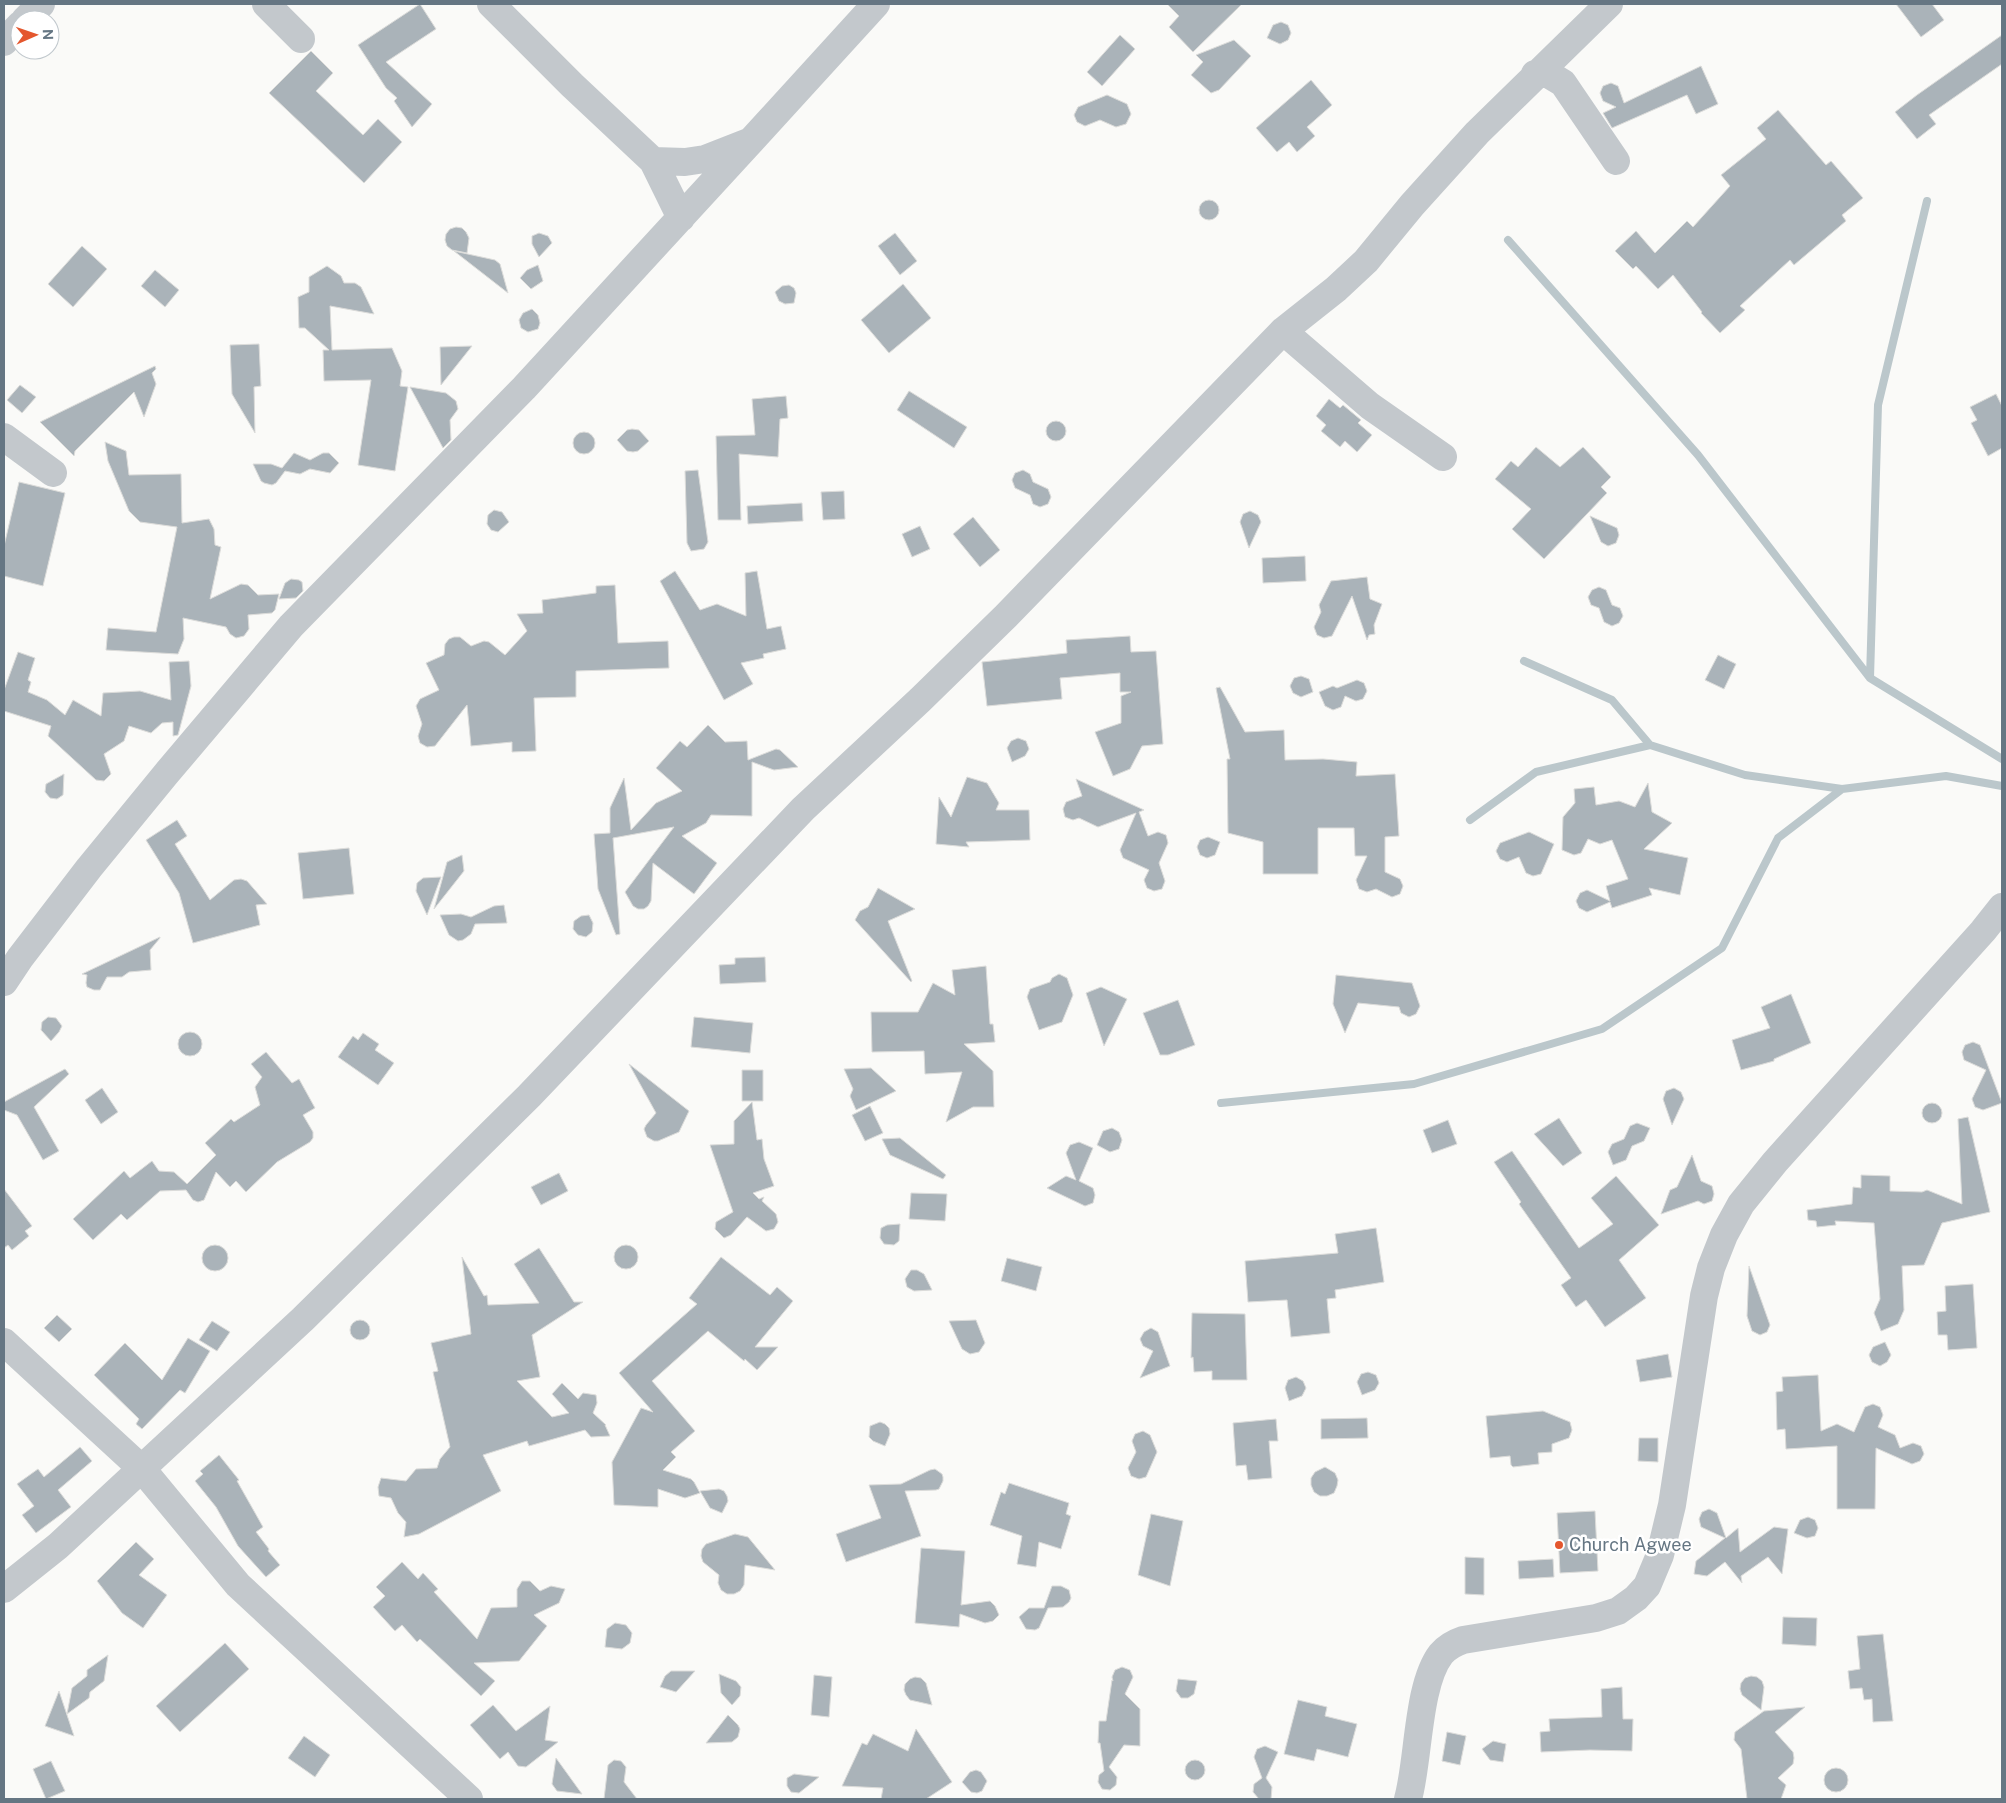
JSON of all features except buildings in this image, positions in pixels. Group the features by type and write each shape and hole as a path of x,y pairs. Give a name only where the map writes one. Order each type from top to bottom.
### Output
{"street":[{"path":"266,4 301,39"},
{"path":"491,4 572,85 653,160 681,218"},
{"path":"4,982 20,958 89,868 291,626 524,388 876,4"},
{"path":"4,1589 58,1546 303,1319 529,1096 802,809 920,700 1006,616 1283,331 1336,289 1366,261 1412,205 1477,133 1609,4"},
{"path":"1536,74 1548,74 1564,83 1616,161"},
{"path":"653,160 685,162 705,159 751,141"},
{"path":"1283,331 1370,406 1443,457"},
{"path":"4,437 53,473"},
{"path":"1408,1799 1413,1782 1426,1684 1440,1655 1450,1645 1463,1640 1596,1618 1618,1611 1636,1598 1647,1586 1660,1555 1672,1505 1704,1296 1711,1268 1724,1235 1741,1204 1775,1162 2002,907"},
{"path":"4,1342 142,1469 238,1585 469,1799"}],"waterway":[{"path":"1870,678 1878,405 1927,201"},
{"path":"1508,240 1698,455 1870,678 2002,759"},
{"path":"1524,661 1612,700 1650,745 1745,775 1842,789"},
{"path":"1470,820 1536,772 1650,745"},
{"path":"1221,1103 1414,1084 1602,1029 1722,948 1778,838 1842,789 1946,776 2002,786"}],"place":[{"name":"Church Agwee","path":"1559,1545"}]}
